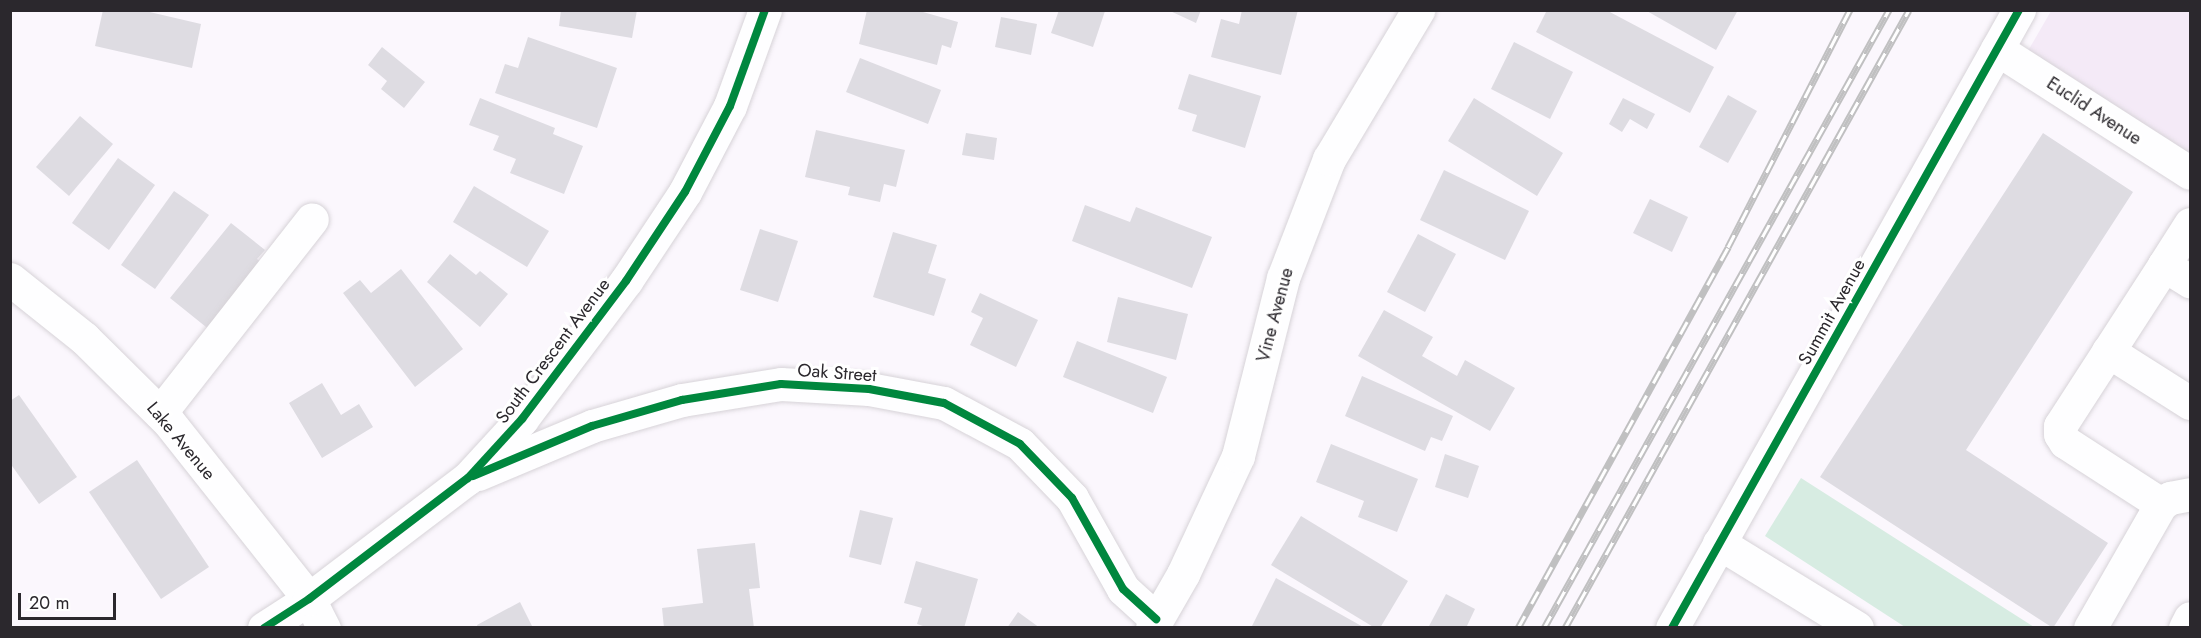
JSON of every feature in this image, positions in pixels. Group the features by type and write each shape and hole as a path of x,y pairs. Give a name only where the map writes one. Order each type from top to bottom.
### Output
{"street":[{"name":"South Crescent Avenue","path":"264,627 309,599 468,478 522,419 626,281 685,192 730,106 765,10"},
{"name":"Vine Avenue","path":"1154,623 1183,574 1238,456 1283,278 1329,159 1418,10"},
{"name":"Summit Avenue","path":"1672,627 2019,10"},
{"name":"Euclid Avenue","path":"1997,49 2190,173"},
{"path":"160,413 312,219"},
{"path":"2090,627 2176,499 2065,442 2060,434 2060,426 2108,351 2177,273 2190,224"},
{"name":"Lake Avenue","path":"10,279 84,338 160,413 309,599 324,627"},
{"path":"2108,351 2190,403"},
{"name":"Oak Street","path":"468,478 592,426 682,400 781,384 869,389 944,403 1020,444 1072,498 1123,589 1154,623"},
{"path":"1719,543 1857,627"},
{"path":"2185,627 2190,618"}],"shaded area":[{"path":"2051,11 2190,11 2190,159 2025,56"}],"green space":[{"path":"1801,478 2034,627 1905,627 1765,536"}],"building":[{"path":"103,10 141,10 201,24 192,68 95,46"},
{"path":"561,10 637,10 632,38 559,26"},
{"path":"867,10 916,10 958,22 951,48 942,45 937,65 859,44"},
{"path":"1059,10 1105,11 1093,47 1051,33"},
{"path":"1168,10 1201,10 1196,23"},
{"path":"1242,10 1298,10 1281,75 1211,57 1221,19 1239,24"},
{"path":"1547,10 1606,10 1714,67 1690,113 1536,32"},
{"path":"1645,10 1738,10 1716,50"},
{"path":"1001,17 1037,24 1031,55 995,47"},
{"path":"528,37 617,68 597,128 495,93 505,64 518,68"},
{"path":"1514,42 1573,72 1550,119 1491,89"},
{"path":"382,47 425,82 404,108 381,89 387,81 368,65"},
{"path":"860,58 941,90 928,124 846,92"},
{"path":"1189,74 1261,96 1245,148 1192,131 1197,115 1178,109"},
{"path":"1728,95 1757,111 1728,163 1699,147"},
{"path":"480,98 555,128 553,134 583,146 564,194 510,173 516,159 493,150 499,136 469,125"},
{"path":"1474,98 1563,153 1537,196 1448,141"},
{"path":"1623,98 1655,114 1647,129 1630,119 1622,132 1609,124"},
{"path":"80,116 113,144 69,196 36,167"},
{"path":"816,130 905,150 896,187 884,184 880,202 848,195 850,187 805,177"},
{"path":"966,133 997,138 994,160 962,155"},
{"path":"2043,133 2133,192 1966,450 2108,543 2053,628 1820,477"},
{"path":"118,158 155,185 109,250 72,223"},
{"path":"1444,170 1529,211 1505,260 1420,220"},
{"path":"474,186 549,231 527,267 453,222"},
{"path":"174,191 209,215 155,289 121,265"},
{"path":"1650,199 1688,217 1672,252 1633,233"},
{"path":"1085,205 1130,222 1136,207 1212,237 1192,288 1072,241"},
{"path":"231,223 265,250 257,259 269,269 216,335 170,298"},
{"path":"760,229 798,241 778,302 740,290"},
{"path":"893,232 937,245 928,273 946,279 934,316 873,297"},
{"path":"1418,234 1456,254 1425,312 1387,292"},
{"path":"450,254 476,275 480,271 508,294 480,327 427,282"},
{"path":"401,269 463,349 415,387 343,293 360,280 371,293"},
{"path":"980,293 1038,320 1016,367 970,345 983,318 971,312"},
{"path":"1118,297 1188,314 1176,360 1107,342"},
{"path":"1384,310 1433,337 1422,356 1457,376 1465,360 1515,388 1490,431 1358,356"},
{"path":"1077,341 1167,377 1153,413 1063,377"},
{"path":"1362,376 1453,416 1442,441 1431,437 1425,451 1345,416"},
{"path":"322,383 341,415 359,404 373,427 322,458 289,403"},
{"path":"19,395 77,477 39,504 10,463 10,401"},
{"path":"1331,444 1418,479 1397,532 1358,517 1364,501 1316,482"},
{"path":"1445,454 1479,466 1468,498 1435,487"},
{"path":"137,460 209,567 161,599 89,492"},
{"path":"860,510 893,518 881,565 849,557"},
{"path":"1301,516 1408,581 1380,628 1375,628 1271,565"},
{"path":"755,543 760,588 749,589 754,628 664,628 662,608 703,603 697,549"},
{"path":"916,561 978,579 964,628 929,628 917,624 922,608 904,603"},
{"path":"1276,578 1365,628 1251,628"},
{"path":"1446,594 1475,609 1466,628 1428,628"},
{"path":"520,602 533,628 478,628 477,625"},
{"path":"1018,612 1040,628 1007,628"}],"railway":[{"path":"1518,628 1728,247 1850,10"},
{"path":"1544,628 1889,10"},
{"path":"1565,628 1909,10"}],"cycle path":[{"path":"264,628 309,599 468,478 522,419 626,281 685,192 730,106 765,10"},
{"path":"1672,628 2019,10"},
{"path":"473,476 592,426 682,400 781,384 869,389 944,403 1020,444 1072,498 1123,589 1156,619"}]}
